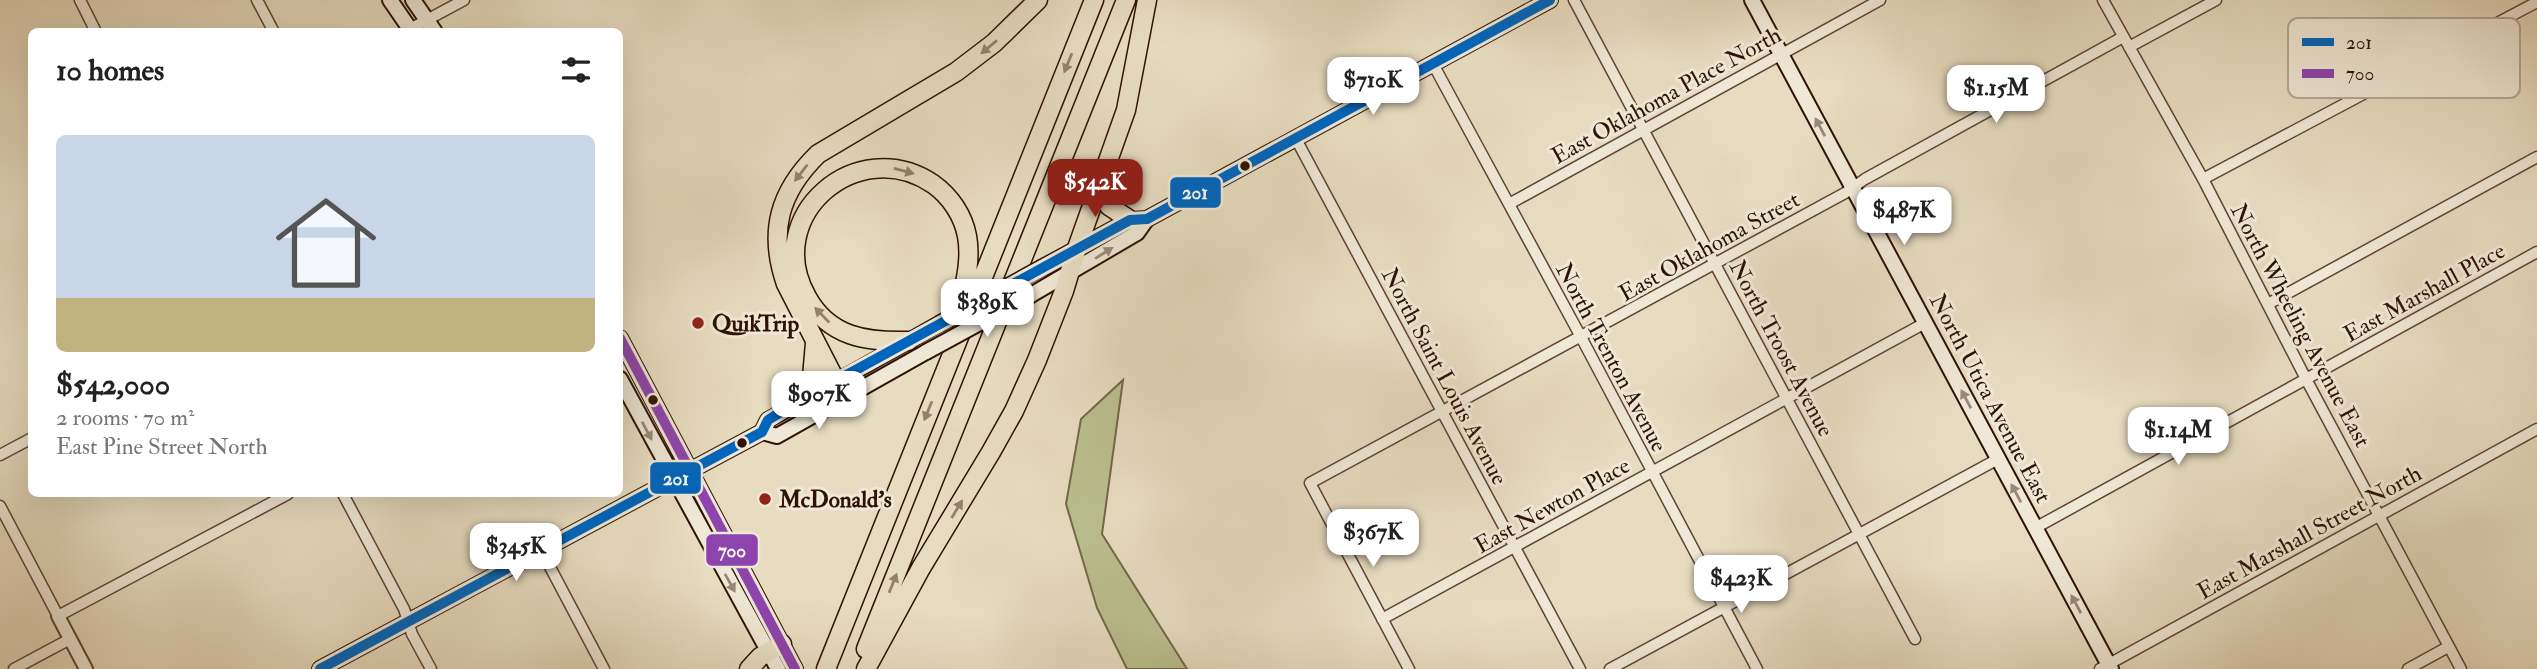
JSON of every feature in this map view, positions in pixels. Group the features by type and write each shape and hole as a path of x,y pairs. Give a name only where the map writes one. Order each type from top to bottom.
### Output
{"highway":[{"path":"844,397 786,284 777,253 780,215 794,182 809,163 831,145 965,66 1038,0"},
{"path":"826,669 1094,0"},
{"path":"858,669 1126,0"},
{"path":"866,669 921,568 992,452 1037,360 1070,274 1126,110 1147,0"},
{"path":"908,341 870,340 839,329 813,307 799,279 796,246 806,212 828,186 838,179 861,171 887,168 912,173 936,186 960,214 967,237 968,266 951,356"},
{"path":"1100,189 1109,206 1138,220"},
{"path":"799,401 812,377 815,343"},
{"path":"749,669 760,657 775,648"}],"main road":[{"path":"390,0 410,28"},
{"path":"413,0 431,26"},
{"path":"320,669 674,481 762,432 768,420 835,380 1077,248 1138,220 1296,139 1550,0"},
{"name":"North Utica Avenue East","path":"1752,0 2035,527 2106,668"},
{"path":"762,432 777,436 1070,274 1137,233 1138,220"},
{"path":"623,344 691,471 775,648 778,669"},
{"path":"623,385 674,481 775,648 795,669"}],"street":[{"path":"79,0 94,28"},
{"path":"257,0 272,28"},
{"path":"431,26 464,0"},
{"name":"North Troost Avenue","path":"1574,0 1915,639"},
{"name":"East Oklahoma Place North","path":"1509,204 1880,0"},
{"name":"North Wheeling Avenue East","path":"2103,0 2203,179 2461,669"},
{"path":"2129,47 2216,0"},
{"path":"2507,18 2537,2"},
{"name":"East Oklahoma Street","path":"1382,620 1310,483 1716,264 2123,37"},
{"name":"North Trenton Avenue","path":"1433,64 1757,669"},
{"path":"2203,179 2356,98"},
{"name":"North Saint Louis Avenue","path":"1296,139 1580,669"},
{"path":"2269,304 2537,157"},
{"name":"East Marshall Place","path":"2035,527 2537,252"},
{"name":"East Newton Place","path":"1382,620 1925,323"},
{"name":"East Marshall Street North","path":"2106,668 2537,429"},
{"path":"0,455 28,440"},
{"path":"1610,669 1998,459"},
{"path":"58,616 282,497"},
{"path":"345,497 404,609 412,634 430,669"},
{"path":"0,506 3,521 86,669"},
{"path":"541,550 604,669"},
{"path":"1382,620 1409,669"},
{"path":"13,669 70,639"},
{"path":"2408,669 2448,647"}],"green space":[{"path":"1123,380 1102,534 1187,669 1127,669 1097,608 1066,504 1081,419"}],"transit line":[{"name":"201","path":"320,669 762,432 768,420 799,401 1130,220 1147,219 1550,0"},
{"name":"700","path":"623,344 795,669"}],"place":[{"name":"QuikTrip","path":"698,323"},
{"name":"McDonald's","path":"765,499"}]}
